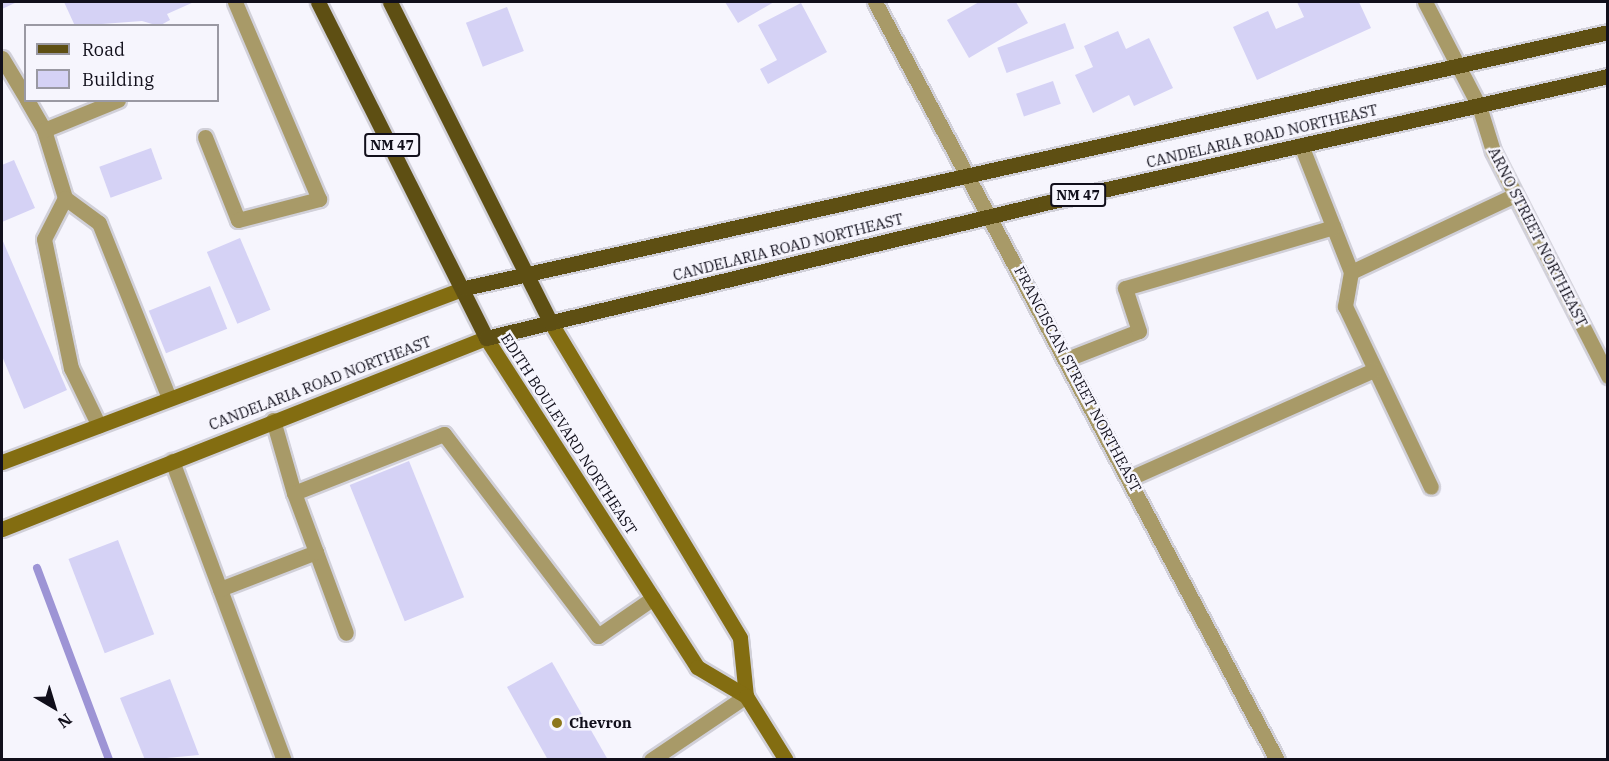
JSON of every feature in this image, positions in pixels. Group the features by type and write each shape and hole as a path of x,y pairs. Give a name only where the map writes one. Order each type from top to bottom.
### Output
{"main road":[{"name":"EDITH BOULEVARD NORTHEAST","path":"318,2 465,288 486,338 697,667 746,696"},
{"name":"EDITH BOULEVARD NORTHEAST","path":"390,2 527,271 551,323 740,638 746,696 786,759"},
{"name":"CANDELARIA ROAD NORTHEAST","path":"2,462 465,288 527,271 1608,32"},
{"name":"CANDELARIA ROAD NORTHEAST","path":"2,529 273,420 486,338 993,216 1608,76"}],"street":[{"path":"205,137 238,220 319,199 235,2"},
{"name":"FRANCISCAN STREET NORTHEAST","path":"875,2 971,174 1277,759"},
{"name":"ARNO STREET NORTHEAST","path":"1425,2 1479,106 1492,151 1608,376"},
{"path":"2,58 24,96"},
{"path":"28,102 44,130 65,198 99,222 169,398"},
{"path":"44,130 113,102"},
{"path":"1301,145 1352,272 1345,306 1431,487"},
{"path":"1352,272 1515,195"},
{"path":"65,198 44,239 68,359 99,426"},
{"path":"1067,359 1139,331 1125,288 1333,227"},
{"path":"1130,478 1374,370"},
{"path":"273,420 294,493 346,633"},
{"path":"294,493 444,434 598,636 653,598"},
{"path":"172,460 284,759"},
{"path":"220,589 316,552"},
{"path":"651,759 746,696"}],"building":[{"path":"2,2 17,2 2,9"},
{"path":"64,2 194,2 167,14 170,20 163,24 142,21 74,24"},
{"path":"725,2 774,2 738,23"},
{"path":"979,2 1016,2 1028,23 969,58 947,20"},
{"path":"1297,2 1359,2 1371,28 1257,80 1233,27 1268,11 1276,29 1304,17"},
{"path":"801,3 827,52 768,84 760,69 777,60 758,25"},
{"path":"507,7 524,51 483,67 466,23"},
{"path":"1065,23 1074,48 1007,73 997,48"},
{"path":"1118,31 1126,49 1149,38 1173,88 1134,106 1129,95 1093,113 1075,75 1093,67 1084,46"},
{"path":"1053,81 1061,104 1024,116 1016,94"},
{"path":"151,148 162,179 111,198 99,167"},
{"path":"14,160 35,208 2,222 2,165"},
{"path":"240,238 270,310 237,324 207,252"},
{"path":"2,239 67,390 24,409 2,356"},
{"path":"210,286 227,329 166,353 149,311"},
{"path":"409,461 464,597 405,621 350,485"},
{"path":"118,540 154,634 105,653 69,559"},
{"name":"Chevron","path":"552,662 608,760 548,760 507,687"},
{"path":"170,679 199,755 145,760 120,698"}],"waterway":[{"path":"37,568 109,760"}],"place":[{"name":"Chevron","path":"557,723"}]}
